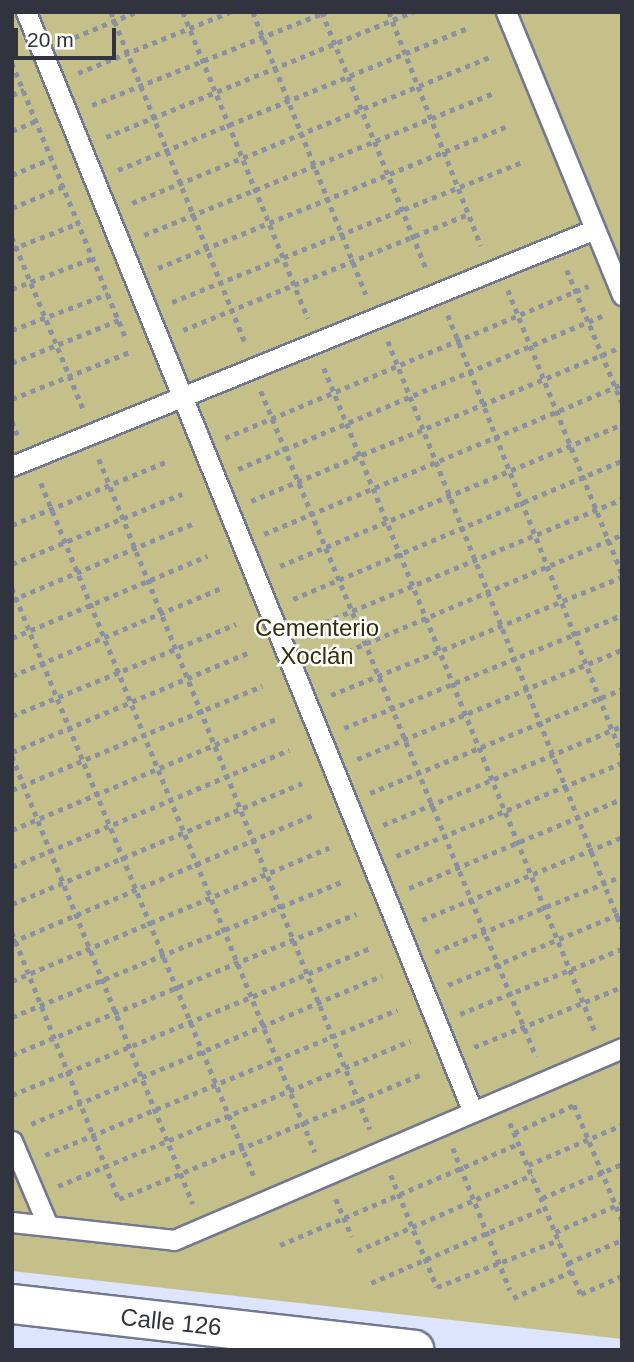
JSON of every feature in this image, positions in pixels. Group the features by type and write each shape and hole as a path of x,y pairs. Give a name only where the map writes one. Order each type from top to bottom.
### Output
{"street":[{"name":"Calle 126","path":"12,1304 414,1350"}],"lane":[{"path":"26,12 472,1110"},
{"path":"506,12 622,295"},
{"path":"12,466 595,229"},
{"path":"12,1222 174,1240 472,1110 622,1048"},
{"path":"16,1135 48,1226"}],"path":[{"path":"111,12 247,346"},
{"path":"56,44 136,12"},
{"path":"183,12 309,320"},
{"path":"69,76 230,12"},
{"path":"253,12 367,296"},
{"path":"389,12 482,248"},
{"path":"95,141 413,12"},
{"path":"82,109 323,13 427,271"},
{"path":"108,174 467,28"},
{"path":"122,208 490,57"},
{"path":"12,62 136,363"},
{"path":"12,95 24,90"},
{"path":"134,239 494,93"},
{"path":"12,131 36,121"},
{"path":"148,272 507,127"},
{"path":"12,175 52,158"},
{"path":"161,306 522,162"},
{"path":"12,208 64,186"},
{"path":"172,334 468,215"},
{"path":"14,249 79,223"},
{"path":"12,237 14,249 31,282 85,412"},
{"path":"12,289 93,258"},
{"path":"562,259 622,403"},
{"path":"321,700 622,575 505,283"},
{"path":"215,442 589,286"},
{"path":"12,330 108,294"},
{"path":"445,308 622,755"},
{"path":"228,473 602,316"},
{"path":"12,363 119,320"},
{"path":"385,334 552,755 619,914 622,928"},
{"path":"241,505 615,349"},
{"path":"12,399 131,351"},
{"path":"321,361 598,1038"},
{"path":"255,538 622,384"},
{"path":"259,387 538,1062"},
{"path":"74,416 95,408"},
{"path":"12,421 19,438"},
{"path":"268,571 622,425"},
{"path":"12,441 30,434"},
{"path":"94,449 372,1132"},
{"path":"12,525 168,461"},
{"path":"281,604 622,461"},
{"path":"37,472 316,1156"},
{"path":"12,564 182,494"},
{"path":"294,635 622,499"},
{"path":"14,599 194,523"},
{"path":"308,668 622,535"},
{"path":"12,638 208,556"},
{"path":"12,588 14,599 30,631 255,1181"},
{"path":"12,676 221,588"},
{"path":"334,732 622,615"},
{"path":"12,716 236,624"},
{"path":"347,763 622,650"},
{"path":"194,1207 12,754 69,727 247,653"},
{"path":"12,790 262,686"},
{"path":"360,797 622,689"},
{"path":"12,830 276,719"},
{"path":"373,829 622,726"},
{"path":"12,867 289,750"},
{"path":"386,860 622,763"},
{"path":"12,904 302,783"},
{"path":"399,892 622,799"},
{"path":"14,941 315,814"},
{"path":"412,924 622,837"},
{"path":"12,981 329,848"},
{"path":"425,956 622,876"},
{"path":"12,1017 343,881"},
{"path":"12,1055 356,914"},
{"path":"438,989 619,914"},
{"path":"12,932 119,1199 423,1074"},
{"path":"12,1095 370,948"},
{"path":"450,1018 622,949"},
{"path":"16,1135 81,1103 382,976"},
{"path":"464,1051 622,987"},
{"path":"33,1160 397,1010"},
{"path":"46,1191 410,1041"},
{"path":"514,1133 574,1105 622,1220"},
{"path":"506,1113 581,1294 622,1276"},
{"path":"528,1165 622,1125"},
{"path":"449,1137 510,1290"},
{"path":"280,1245 518,1144"},
{"path":"387,1164 437,1287 559,1240"},
{"path":"542,1198 622,1164"},
{"path":"357,1251 532,1175"},
{"path":"331,1189 352,1237"},
{"path":"555,1232 622,1203"},
{"path":"371,1283 545,1208"},
{"path":"568,1263 622,1240"},
{"path":"513,1298 572,1271"}],"green space":[{"name":"Cementerio Xoclán","path":"12,12 622,12 622,1339 12,1271"}]}
